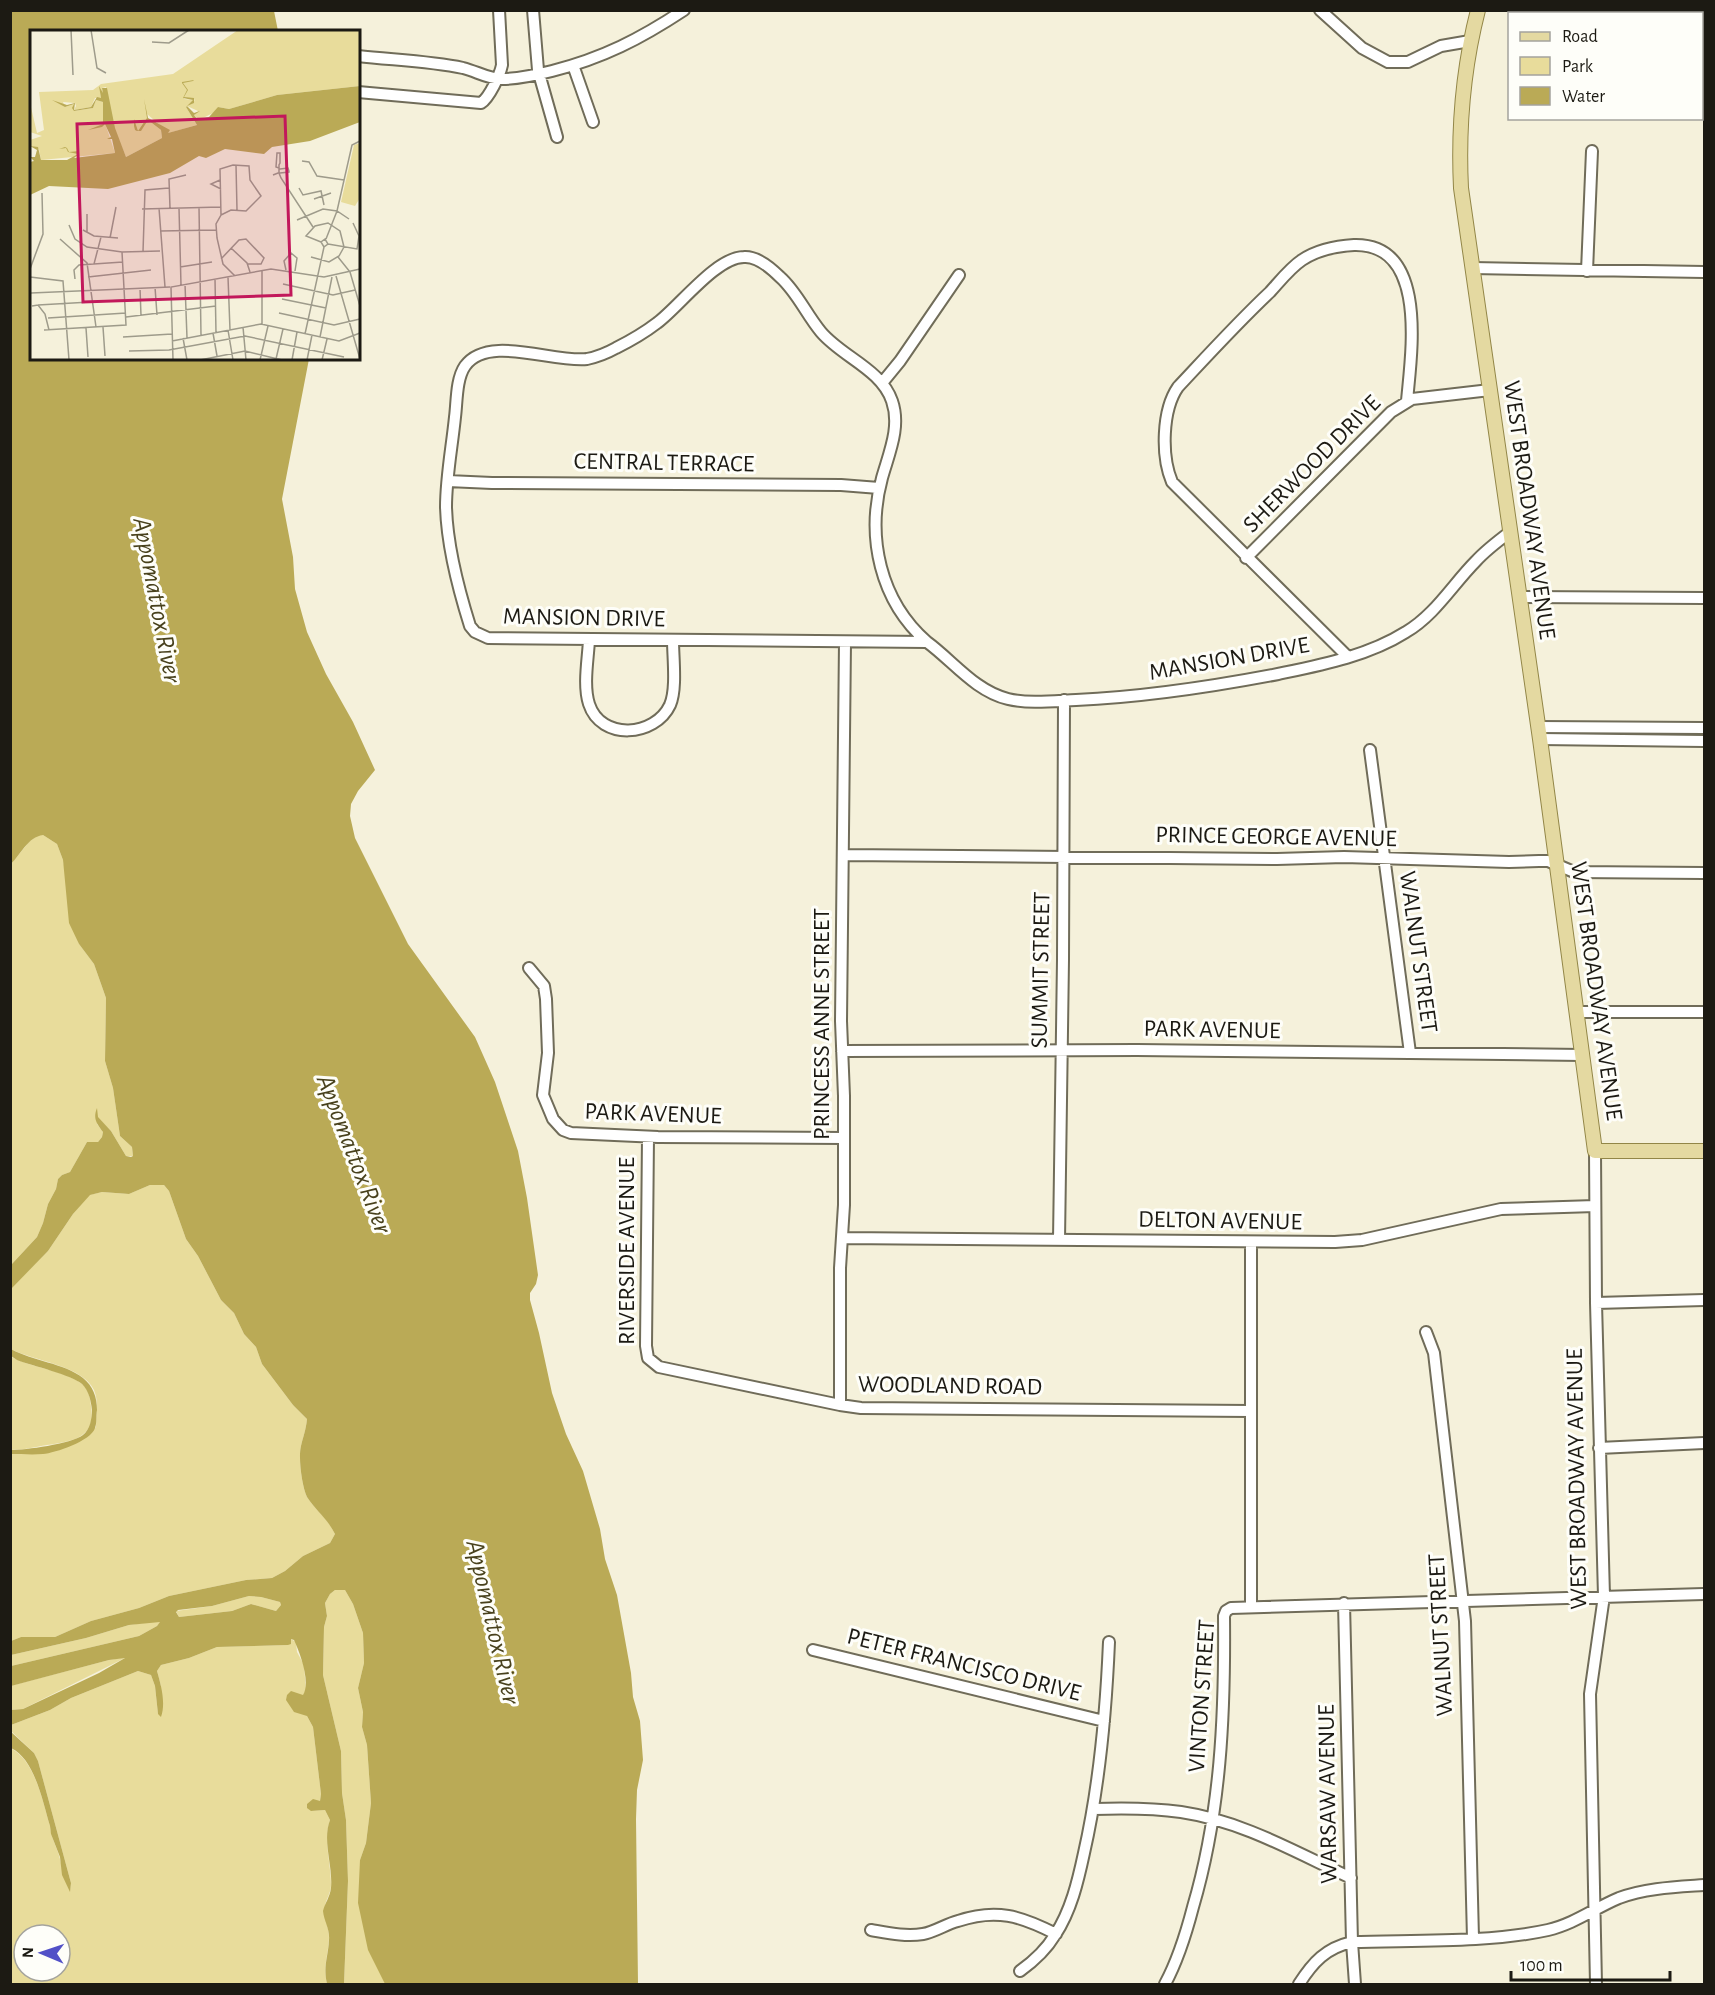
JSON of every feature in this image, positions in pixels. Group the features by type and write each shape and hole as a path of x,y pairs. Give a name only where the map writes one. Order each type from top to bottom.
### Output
{"main road":[{"name":"WEST BROADWAY AVENUE","path":"1478,10 1470,41 1461,106 1459,158 1461,188 1539,733 1594,1151"},
{"path":"1594,1151 1704,1151"}],"street":[{"path":"360,92 481,103 487,99 500,74 502,65 499,10"},
{"path":"533,10 539,74 557,137"},
{"path":"360,56 454,67 496,79 512,79 573,65 634,42 684,10"},
{"path":"1320,10 1362,48 1388,62 1408,62 1442,46 1470,41"},
{"path":"573,65 593,122"},
{"path":"1587,271 1592,151"},
{"name":"SHERWOOD DRIVE","path":"1348,657 1172,482 1167,467 1166,413 1178,387 1301,261 1330,248 1359,245 1384,254 1400,271 1409,295 1412,319 1407,401"},
{"name":"MANSION DRIVE","path":"927,642 488,638 475,632 470,626 457,578 447,511 448,481 459,384 463,370 474,356 490,351 574,359 600,356 657,323 705,278 733,259 744,257 758,260 782,278 822,333 882,383 892,401 896,416 891,449 879,488 876,530 880,569 894,602 906,621 927,642 980,687 993,694 1023,701 1141,696 1212,687 1348,657 1392,641 1425,618 1476,561 1510,532"},
{"path":"1472,268 1704,272"},
{"path":"882,383 900,361 959,275"},
{"name":"SHERWOOD DRIVE","path":"1246,558 1391,412 1407,401 1490,390"},
{"name":"CENTRAL TERRACE","path":"448,481 841,485 879,488"},
{"path":"1520,597 1704,598"},
{"path":"589,639 587,680 589,704 598,720 606,726 625,731 644,728 653,723 669,706 673,696 673,640"},
{"name":"PRINCESS ANNE STREET","path":"840,1405 844,1138 841,1021 845,642"},
{"name":"SUMMIT STREET","path":"1059,1240 1064,700"},
{"path":"1539,733 1704,729"},
{"path":"1539,733 1704,741"},
{"name":"WALNUT STREET","path":"1370,750 1410,1053"},
{"name":"PRINCE GEORGE AVENUE","path":"844,855 1539,861 1556,864 1574,872 1704,873"},
{"name":"PARK AVENUE","path":"530,968 544,986 546,999 548,1053 543,1095 552,1119 563,1130 571,1133 648,1137 844,1138"},
{"path":"1576,1012 1704,1012"},
{"name":"PARK AVENUE","path":"842,1050 1582,1055"},
{"name":"RIVERSIDE AVENUE","path":"648,1137 646,1346 647,1355 653,1364"},
{"name":"WEST BROADWAY AVENUE","path":"1594,1151 1604,1596 1590,1694 1596,1984"},
{"name":"DELTON AVENUE","path":"842,1238 1335,1242 1362,1240 1501,1209 1594,1206"},
{"name":"VINTON STREET","path":"1166,1984 1186,1934 1214,1819 1223,1736 1224,1616 1226,1611 1232,1608 1251,1607 1251,1242"},
{"path":"1596,1304 1704,1300"},
{"name":"WALNUT STREET","path":"1426,1332 1434,1353 1464,1600 1473,1938"},
{"name":"WOODLAND ROAD","path":"653,1364 861,1408 1251,1411"},
{"path":"1599,1448 1704,1443"},
{"path":"1251,1607 1704,1594"},
{"name":"WARSAW AVENUE","path":"1344,1603 1355,1984"},
{"path":"1020,1971 1040,1955 1056,1934 1074,1893 1094,1809 1104,1721 1109,1642"},
{"name":"PETER FRANCISCO DRIVE","path":"813,1650 1104,1721"},
{"path":"1094,1809 1161,1810 1214,1819 1286,1845 1351,1878"},
{"path":"1299,1984 1322,1954 1352,1942 1473,1938 1551,1929 1619,1898 1662,1889 1704,1885"},
{"path":"871,1930 911,1935 924,1934 964,1918 996,1913 1027,1919 1056,1934"}],"green space":[{"path":"38,835 43,835 57,844 63,860 79,944 94,964 106,998 105,1061 113,1088 120,1136 132,1147 133,1156 126,1156 111,1131 97,1117 97,1124 103,1132 102,1137 98,1142 87,1142 70,1172 58,1179 37,1237 11,1265 11,864 29,842"},
{"path":"150,1185 164,1185 169,1191 186,1239 198,1256 221,1300 234,1313 244,1334 256,1347 262,1364 293,1405 307,1419 300,1451 304,1486 307,1497 329,1523 335,1534 330,1543 303,1556 285,1571 272,1578 246,1580 169,1596 139,1608 91,1621 55,1637 21,1637 11,1641 11,1454 47,1452 66,1447 96,1427 97,1409 94,1390 79,1375 11,1349 10,1289 48,1251 89,1195 102,1192 129,1194"},
{"path":"10,1356 68,1376 83,1385 90,1397 92,1417 86,1432 65,1442 11,1450"},
{"path":"335,1590 345,1590 353,1604 363,1633 364,1663 358,1688 363,1712 362,1727 367,1745 371,1803 366,1843 360,1860 385,1984 344,1984 348,1881 346,1820 342,1793 341,1751 323,1675 324,1627 327,1616 325,1603"},
{"path":"249,1596 280,1602 281,1605 276,1611 251,1604 232,1611 179,1617 176,1611 212,1606"},
{"path":"161,1622 157,1626 139,1636 11,1666 11,1655 86,1638 129,1625"},
{"path":"291,1639 296,1642 297,1652 304,1665 306,1691 303,1696 307,1716 313,1727 321,1794 320,1802 311,1811 325,1810 330,1820 327,1844 331,1885 325,1910 329,1938 327,1984 11,1984 10,1748 26,1762 37,1782 70,1890 71,1883 38,1761 34,1753 11,1731 11,1725 138,1671 151,1675 155,1686 158,1714 161,1686 157,1671 161,1665 189,1658 217,1647 288,1645"},
{"path":"127,1657 23,1709 11,1710 10,1686"}],"water":[{"name":"Appomattox River","path":"11,10 274,11 278,30 30,30 30,360 309,360 282,499 293,557 295,589 307,632 375,770 351,804 350,816 355,838 408,944 475,1037 495,1082 518,1151 538,1275 536,1284 530,1293 530,1300 552,1393 566,1434 583,1471 600,1529 605,1559 617,1595 633,1697 640,1721 643,1760 637,1790 636,1819 638,1984 385,1984 368,1950 358,1903 360,1860 366,1843 371,1803 367,1745 362,1727 363,1712 358,1688 364,1663 363,1633 353,1604 345,1590 335,1590 325,1603 327,1616 324,1627 323,1675 341,1751 342,1793 346,1820 348,1881 344,1984 327,1984 326,1978 329,1936 323,1911 331,1888 327,1845 330,1820 325,1810 311,1811 307,1808 307,1804 313,1799 320,1801 321,1794 313,1727 307,1716 294,1712 286,1700 291,1691 303,1695 306,1683 304,1668 294,1640 291,1639 291,1644 288,1645 217,1647 189,1658 161,1665 157,1671 163,1700 161,1717 158,1714 155,1686 151,1675 138,1671 11,1725 11,1710 23,1709 125,1658 109,1660 11,1686 11,1666 139,1636 160,1622 129,1625 86,1638 11,1655 11,1641 21,1637 55,1637 91,1621 139,1608 169,1596 246,1580 272,1578 285,1571 303,1556 330,1543 335,1534 329,1523 307,1497 304,1486 300,1451 307,1419 293,1405 262,1364 256,1347 244,1334 234,1313 221,1300 198,1256 186,1239 169,1191 164,1185 150,1185 129,1194 102,1192 90,1195 73,1214 48,1251 11,1289 11,1265 37,1237 58,1179 70,1172 87,1142 98,1142 102,1137 103,1132 95,1118 97,1108 98,1117 111,1131 126,1156 133,1156 132,1147 120,1136 113,1088 105,1061 106,998 94,964 79,944 69,923 63,860 57,844 43,835 29,842 11,864","holes":["249,1596 280,1602 281,1605 276,1611 251,1604 232,1611 179,1617 176,1612 212,1606"]},
{"path":"11,1349 67,1369 86,1381 94,1392 97,1405 96,1424 92,1433 72,1446 49,1453 11,1454 11,1450 59,1444 83,1435 89,1427 92,1410 88,1393 82,1384 61,1374 17,1360 11,1356"},
{"path":"10,1731 34,1753 38,1761 71,1883 70,1892 62,1875 60,1857 51,1834 37,1782 26,1762 11,1748"}]}
